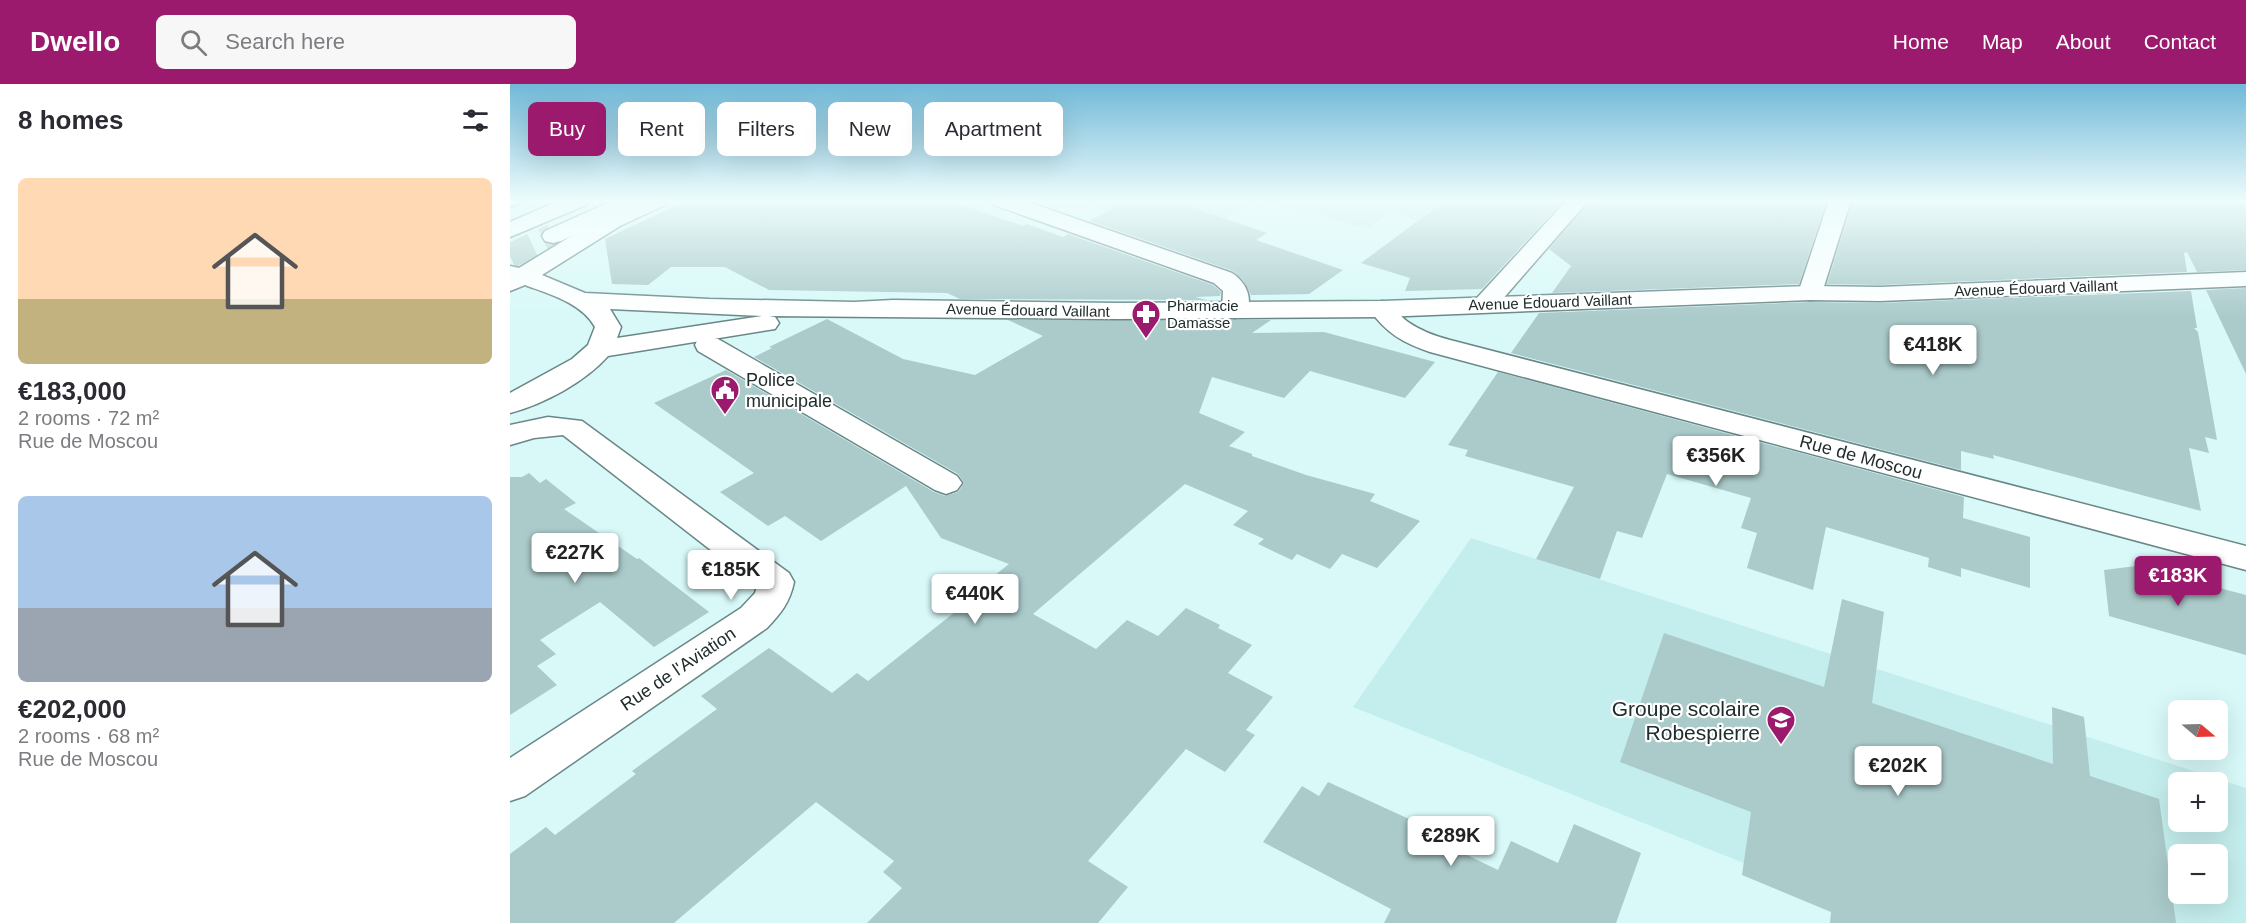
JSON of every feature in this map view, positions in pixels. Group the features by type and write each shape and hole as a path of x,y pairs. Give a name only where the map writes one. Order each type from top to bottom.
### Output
{"main road":[{"path":"515,278 581,239"},
{"path":"1113,239 1223,278 1233,284 1237,294 1235,310"},
{"path":"1485,304 1543,239"},
{"path":"1810,293 1827,239"},
{"path":"510,404 564,376 599,349 608,327 598,311 582,300 515,278"},
{"name":"Avenue Édouard Vaillant","path":"582,300 709,307 854,310 1382,309 1810,293 1880,294 2246,279"},
{"name":"Rue de Moscou","path":"1382,309 1392,324 1402,331 1440,346 2246,558"},
{"name":"Avenue Édouard Vaillant","path":"599,349 854,310"},
{"path":"708,345 946,483"},
{"name":"Rue de l'Aviation","path":"510,436 545,427 560,425 571,427 776,582 772,599 754,618 510,782"}],"shaded area":[{"path":"1148,239 1216,239 1206,260"},
{"name":"Groupe scolaire Robespierre","path":"1471,538 2196,772 2168,772 2168,832 2228,832 2228,782 2246,788 2246,923 1894,923 1353,707"}],"building":[{"path":"605,239 1083,239 1213,285 1221,292 1220,296 1195,297 1207,300 960,299 947,293 769,290 725,267 671,267 648,285 612,284"},
{"path":"1142,239 1257,239 1343,270 1309,294 1251,295 1243,280 1233,271"},
{"path":"1393,239 1528,239 1482,289 1405,291 1410,278 1361,263"},
{"path":"1557,239 1814,239 1799,284 1552,293 1571,266 1549,249"},
{"path":"1841,239 2246,239 2246,270 2197,272 2187,252 2184,253 2187,272 1880,285 1827,284"},
{"path":"2246,288 2246,374 2206,290"},
{"path":"2191,291 2197,328 2194,328 2198,332 2217,440 2205,437 2209,453 2189,448 2201,511 1993,455 1994,459 1961,451 1961,470 1511,353 1539,313 1810,302 1880,303"},
{"path":"827,319 903,359 975,375 1043,336 1008,320 1271,320 1252,333 1324,332 1435,362 1405,398 1310,371 1284,398 1212,377 1199,413 1245,432 1229,446 1306,475 1375,494 1370,501 1420,521 1377,568 1342,554 1330,569 1297,554 1292,560 1258,544 1264,539 1233,525 1248,511 1185,484 1033,614 1096,649 1127,620 1158,636 1186,608 1252,645 1228,673 1273,697 1246,730 1255,735 1225,772 1186,749 1088,861 1128,887 1098,923 867,923 902,888 883,872 894,861 816,802 674,923 510,923 510,854 546,827 555,835 636,774 632,771 717,709 701,696 769,648 832,693 857,673 868,681 984,589 980,587 1009,564 941,538 906,486 821,541 785,516 768,526 720,492 754,473 654,403 726,370 934,492 945,496 958,492 964,483 958,474 754,357 772,348 769,347"},
{"path":"1498,372 1964,497 1963,518 2030,537 2030,588 1961,568 1961,577 1928,567 1929,558 1826,527 1813,590 1747,568 1757,533 1741,528 1751,498 1667,474 1642,538 1617,531 1600,579 1536,559 1574,487 1465,456 1468,450 1448,445"},
{"path":"529,473 540,483 546,479 576,503 564,509 637,559 639,558 709,612 654,647 600,602 540,640 556,654 537,666 557,685 510,715 510,477 522,477"},
{"path":"2136,566 2246,595 2246,655 2109,616 2104,570"},
{"path":"1842,599 1884,612 1872,703 2053,764 2052,707 2084,717 2090,776 2159,799 2168,865 2168,904 2173,904 2176,923 1830,923 1831,912 1742,875 1751,812 1620,762 1664,633 1824,687"},
{"path":"1328,782 1442,834 1438,841 1498,870 1511,841 1558,863 1574,824 1641,853 1616,923 1384,923 1391,909 1263,842 1302,786 1319,796"}],"tunnel":[{"path":"510,256 546,239"}],"place":[{"name":"Pharmacie Damasse","path":"1146,340"},
{"name":"Police municipale","path":"725,416"},
{"name":"Groupe scolaire Robespierre","path":"1781,746"}]}
